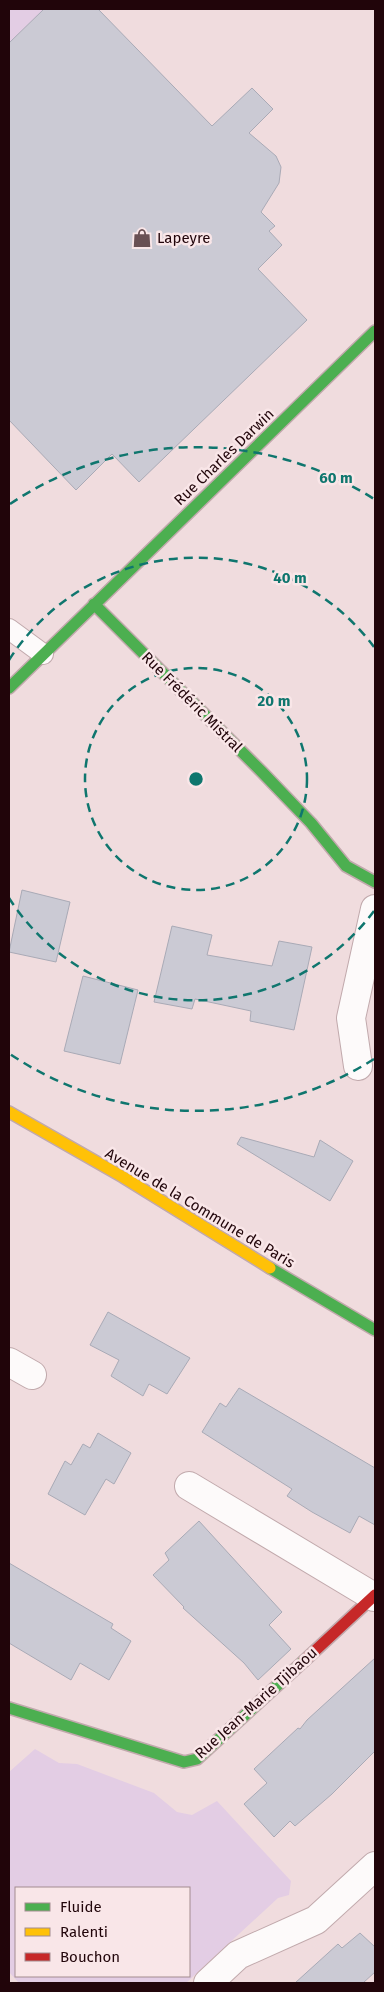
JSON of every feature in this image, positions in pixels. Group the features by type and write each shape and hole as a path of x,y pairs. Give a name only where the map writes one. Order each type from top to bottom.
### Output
{"street":[{"name":"Rue Charles Darwin","path":"94,604 375,331"},
{"path":"9,688 94,604"},
{"name":"Rue Frédéric Mistral","path":"94,604 311,823 346,866 375,882"},
{"path":"358,1066 351,1018 375,909"},
{"name":"Avenue de la Commune de Paris","path":"9,1112 123,1177 281,1275 375,1330"},
{"path":"9,1362 32,1375"},
{"name":"Rue Jean-Marie Tjibaou","path":"9,1708 184,1762 197,1760 374,1596 189,1486"},
{"path":"208,1983 238,1955 316,1920 375,1866"}],"lane":[{"path":"9,629 43,654"}],"shaded area":[{"path":"9,9 44,9 9,43"},
{"path":"35,1749 59,1763 77,1764 154,1793 177,1812 192,1815 217,1801 291,1881 289,1895 278,1898 186,1983 19,1983 9,1972 9,1772"}],"building":[{"name":"Lapeyre","path":"44,9 98,9 212,126 252,88 273,109 249,133 276,156 281,167 279,183 261,212 275,226 269,231 282,245 258,269 307,320 139,482 112,454 76,490 9,420 9,43"},
{"path":"22,890 70,902 56,962 9,952"},
{"path":"172,926 212,935 207,955 272,966 279,941 312,947 294,1030 250,1021 251,1011 195,999 192,1009 154,1002"},
{"path":"83,976 138,990 120,1064 64,1051"},
{"path":"241,1137 314,1157 320,1140 353,1161 330,1201 237,1144"},
{"path":"108,1312 190,1358 167,1394 149,1384 143,1396 111,1376 119,1360 90,1345"},
{"path":"239,1388 375,1468 375,1525 359,1516 350,1533 287,1496 292,1489 202,1432 220,1403 226,1407"},
{"path":"98,1433 131,1453 114,1484 106,1479 85,1515 48,1494 65,1461 71,1465 83,1444 90,1448"},
{"path":"199,1521 282,1612 269,1625 291,1649 258,1680 244,1663 183,1608 153,1575 169,1560 165,1553"},
{"path":"9,1563 113,1624 111,1628 131,1641 109,1680 80,1663 71,1680 9,1643"},
{"path":"375,1658 375,1751 332,1794 295,1826 290,1821 274,1837 244,1804 267,1783 254,1769 298,1728 300,1729 307,1720"},
{"path":"360,1933 375,1947 375,1972 363,1983 295,1983 338,1944 342,1948"}],"traffic: fast":[{"path":"9,688 375,331"},
{"path":"94,604 262,772 311,823 346,866 375,882"},
{"path":"270,1268 375,1330"},
{"path":"9,1708 184,1762 197,1759 304,1661"}],"traffic: slow":[{"path":"9,1112 123,1177 270,1268"}],"traffic: jam":[{"path":"304,1661 375,1595"}],"place":[{"name":"Lapeyre","path":"142,238"}]}
